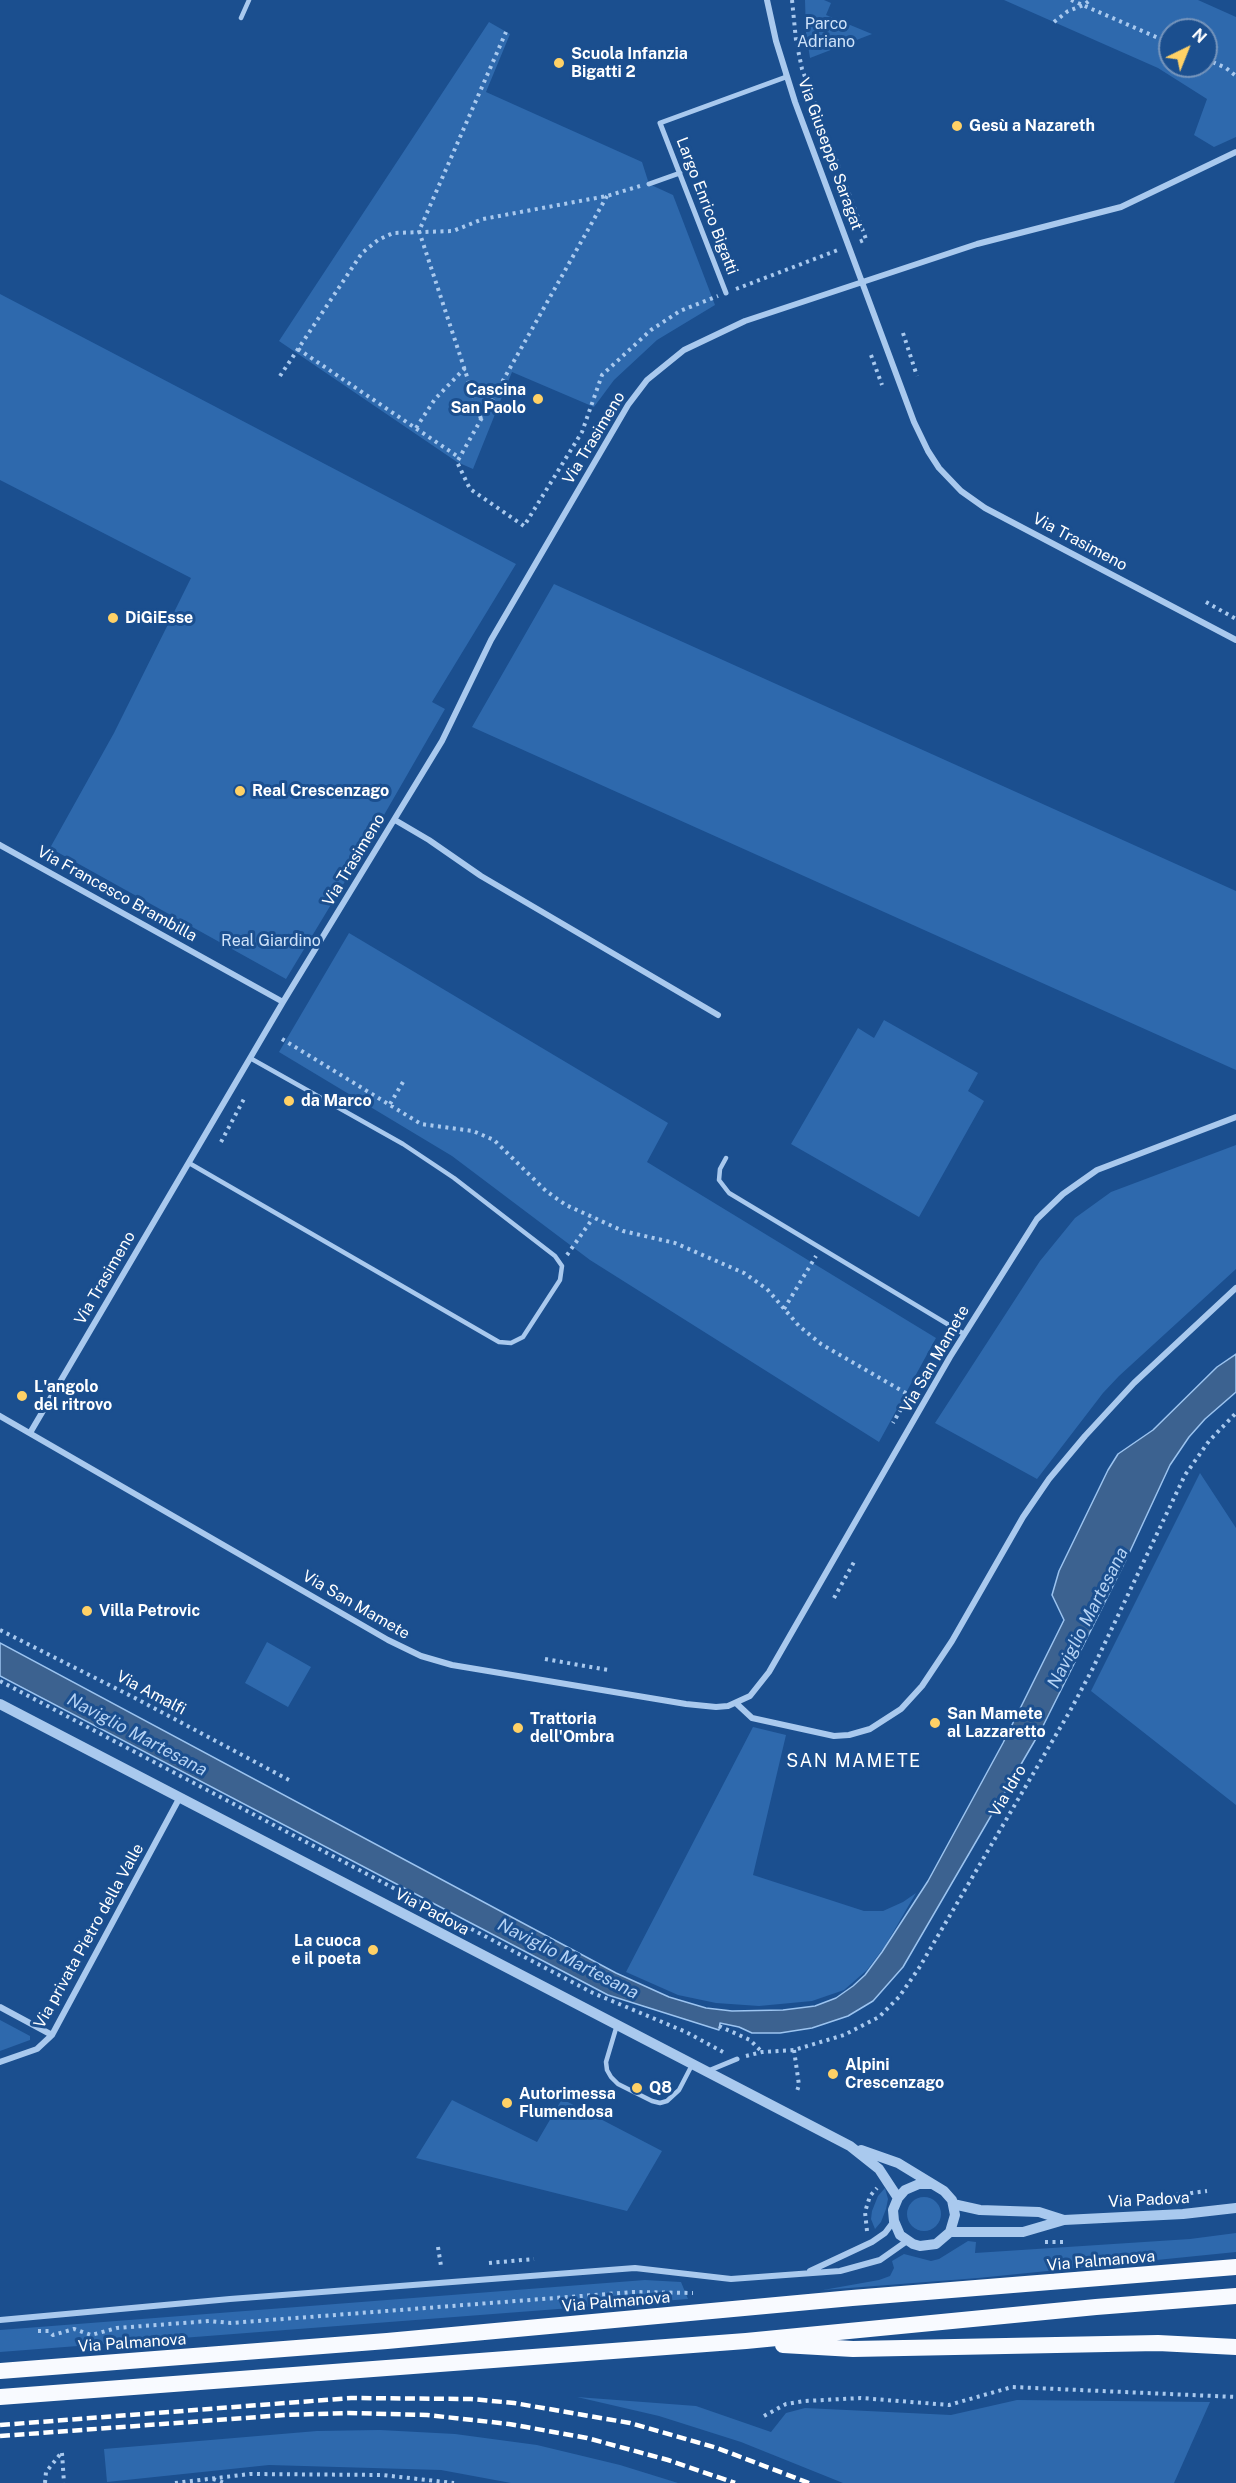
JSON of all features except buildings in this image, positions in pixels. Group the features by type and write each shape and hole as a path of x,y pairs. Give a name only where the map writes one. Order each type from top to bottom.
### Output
{"highway":[{"name":"Via Palmanova","path":"0,2371 387,2341 852,2298 1236,2267"},
{"path":"0,2397 746,2341 1096,2307 1236,2296"},
{"path":"746,2341 853,2349 1158,2343 1236,2347"}],"street":[{"name":"Via Giuseppe Saragat","path":"768,0 773,33 786,74 862,281"},
{"name":"Largo Enrico Bigatti","path":"726,293 660,123 786,77 786,74"},
{"name":"Via Trasimeno","path":"30,1433 283,1002 453,722 491,640 628,405 642,387 672,358 703,340 754,318 1014,233 1121,207 1236,152"},
{"path":"649,184 680,174"},
{"name":"Via Trasimeno","path":"862,281 923,442 951,482 985,508 1236,640"},
{"path":"395,820 481,876 718,1015"},
{"name":"Via Francesco Brambilla","path":"0,845 283,1002"},
{"name":"Via San Mamete","path":"0,1416 370,1629 421,1656 452,1665 686,1704 716,1707 737,1704 750,1696 769,1672 964,1334 1030,1228 1043,1212 1071,1187 1097,1170 1236,1117"},
{"path":"737,1704 752,1718 834,1736 849,1735 870,1729 902,1709 922,1686 952,1641 1026,1512 1049,1479 1134,1383 1236,1288"},
{"name":"Via Padova","path":"0,1704 850,2146 871,2161 898,2198"},
{"name":"Via privata Pietro della Valle","path":"0,2062 37,2049 52,2035 180,1797"},
{"path":"0,2007 52,2035"},
{"path":"706,2072 737,2059"},
{"name":"Via Padova","path":"850,2146 889,2158 944,2191 953,2204 980,2210 1039,2212 1064,2220"},
{"path":"930,2184 912,2186 898,2198 893,2210 898,2232 907,2241 920,2246 932,2245 943,2240 950,2232 955,2219 953,2204"},
{"name":"Via Padova","path":"950,2232 1023,2232 1064,2220 1236,2208"},
{"name":"Via Palmanova","path":"808,2272 872,2242 885,2233 894,2221"},
{"name":"Via Palmanova","path":"0,2320 230,2299 625,2269 646,2268 731,2279 760,2278 840,2271 866,2265 887,2256 907,2241"}],"lane":[{"path":"241,18 249,0"},
{"path":"189,1163 493,1339 506,1344 518,1341 561,1280 563,1271 560,1261 430,1161 250,1058"},
{"path":"726,1158 720,1169 718,1180 729,1193 964,1334"},
{"path":"616,2025 606,2062 607,2070 618,2084 660,2103 667,2101 679,2090 693,2065"}],"path":[{"path":"792,0 802,69 866,239"},
{"path":"1071,0 1158,38"},
{"path":"1054,22 1068,11 1090,0"},
{"path":"482,420 419,231 506,32"},
{"path":"1218,64 1236,76"},
{"path":"280,376 362,253 378,240 393,233 453,231 483,219 607,196 649,184"},
{"path":"298,349 416,428 459,460 607,196"},
{"path":"903,333 917,376"},
{"path":"871,355 882,385"},
{"path":"416,428 435,399 465,368"},
{"path":"1206,602 1236,619"},
{"path":"282,1039 421,1124 473,1131 494,1140 546,1191 566,1205 623,1231 675,1243 744,1273 767,1288 799,1326 821,1344 909,1395 893,1423"},
{"path":"390,1104 403,1082"},
{"path":"221,1142 245,1097"},
{"path":"560,1261 574,1248 594,1218"},
{"path":"784,1310 812,1263"},
{"name":"Via Idro","path":"737,2059 762,2052 794,2050 844,2035 873,2021 892,2006 911,1981 1074,1703 1185,1475 1209,1441 1236,1413"},
{"path":"834,1598 854,1562"},
{"name":"Via Amalfi","path":"0,1630 135,1698 289,1780"},
{"path":"545,1659 608,1671"},
{"path":"0,1681 593,1993 686,2032 737,2059"},
{"path":"719,2026 750,2040 762,2052"},
{"path":"794,2050 799,2085 797,2091"},
{"path":"866,2230 867,2204 878,2185 886,2179"},
{"path":"1153,2198 1207,2192"},
{"path":"438,2247 441,2266"},
{"path":"489,2263 534,2259"},
{"path":"29,2332 49,2331 53,2335 74,2329 91,2335 117,2328 198,2321 218,2320 231,2323 633,2292 698,2293"},
{"path":"764,2416 786,2404 805,2401 861,2398 949,2405 1012,2387 1236,2397"},
{"path":"45,2483 46,2472 62,2452 64,2483"},
{"path":"175,2483 250,2474 382,2475 454,2483"},
{"path":"213,2478 225,2483"}],"green space":[{"name":"Parco Adriano","path":"805,0 824,0 831,3 826,15 872,34 810,58 806,33"},
{"path":"1004,0 1198,0 1236,17 1236,137 1214,147 1194,135 1207,99 1174,78 1218,78 1218,18 1158,18 1158,68"},
{"path":"489,22 510,34 486,92 642,162 649,184 673,195 715,305 657,340 614,380 594,407 512,372 473,469 457,462 279,341"},
{"name":"Real Giardino","path":"0,294 516,564 432,702 445,709 286,979 50,848 114,733 191,578 0,480"},
{"path":"554,584 1236,891 1236,1070 472,727"},
{"path":"349,933 668,1123 647,1162 936,1338 879,1442 590,1260 452,1156 279,1052"},
{"path":"884,1020 978,1073 968,1091 984,1101 919,1217 791,1144 858,1028 874,1038"},
{"path":"1236,1145 1236,1269 1119,1376 1103,1393 1037,1479 935,1423 1040,1261 1075,1218 1111,1192"},
{"path":"1200,1473 1236,1528 1236,1805 1091,1691"},
{"path":"267,1642 311,1667 288,1707 245,1683"},
{"path":"753,1727 786,1735 753,1875 864,1911 883,1911 916,1893 885,1946 867,1970 844,1990 812,2001 759,2006 716,2003 678,1995 626,1972"},
{"path":"0,2020 30,2036 30,2040 0,2051"},
{"path":"562,2099 662,2151 627,2211 416,2158 452,2100 537,2142"},
{"path":"885,2188 888,2199 886,2209 881,2222 875,2229 871,2219 872,2211 878,2196"},
{"path":"924,2197 936,2202 941,2214 936,2226 924,2231 912,2226 907,2214 912,2202"},
{"path":"1236,2233 1236,2252 978,2278 823,2290 879,2280 890,2276 894,2268 892,2261 904,2254 931,2261 939,2259 968,2241 976,2242 975,2253 1190,2239"},
{"path":"645,2280 681,2282 688,2299 0,2352 0,2330"},
{"path":"577,2397 696,2406 771,2432 786,2413 805,2408 951,2415 1017,2400 1210,2402 1174,2483 843,2483 741,2442 659,2416"},
{"path":"380,2430 455,2434 537,2445 620,2465 678,2483 511,2483 441,2470 269,2465 107,2482 104,2449 317,2431"}],"water":[{"name":"Naviglio Martesana","path":"1236,1354 1236,1392 1205,1419 1189,1437 1170,1465 1126,1560 1041,1730 903,1967 873,2001 848,2016 812,2028 780,2033 752,2033 739,2027 720,2023 719,2030 608,1995 0,1676 0,1643 616,1973 669,1997 706,2008 732,2011 783,2010 815,2006 836,1998 865,1975 928,1881 1003,1743 1064,1620 1052,1595 1059,1571 1118,1454 1153,1430 1217,1367"}],"railway":[{"path":"0,2425 351,2398 471,2399 514,2403 630,2423 717,2448 809,2483"},
{"path":"0,2436 285,2415 349,2413 427,2415 509,2424 587,2438 668,2460 735,2483"}],"place":[{"name":"Scuola Infanzia Bigatti 2","path":"559,63"},
{"name":"Gesù a Nazareth","path":"957,126"},
{"name":"Cascina San Paolo","path":"538,399"},
{"name":"DiGiEsse","path":"113,618"},
{"name":"Real Crescenzago","path":"240,791"},
{"name":"da Marco","path":"289,1101"},
{"name":"L'angolo del ritrovo","path":"22,1396"},
{"name":"Villa Petrovic","path":"87,1611"},
{"name":"San Mamete al Lazzaretto","path":"935,1723"},
{"name":"Trattoria dell'Ombra","path":"518,1728"},
{"name":"La cuoca e il poeta","path":"373,1950"},
{"name":"Alpini Crescenzago","path":"833,2074"},
{"name":"Q8","path":"637,2088"},
{"name":"Autorimessa Flumendosa","path":"507,2103"}],"district":[{"name":"SAN MAMETE","path":"854,1761"}]}
